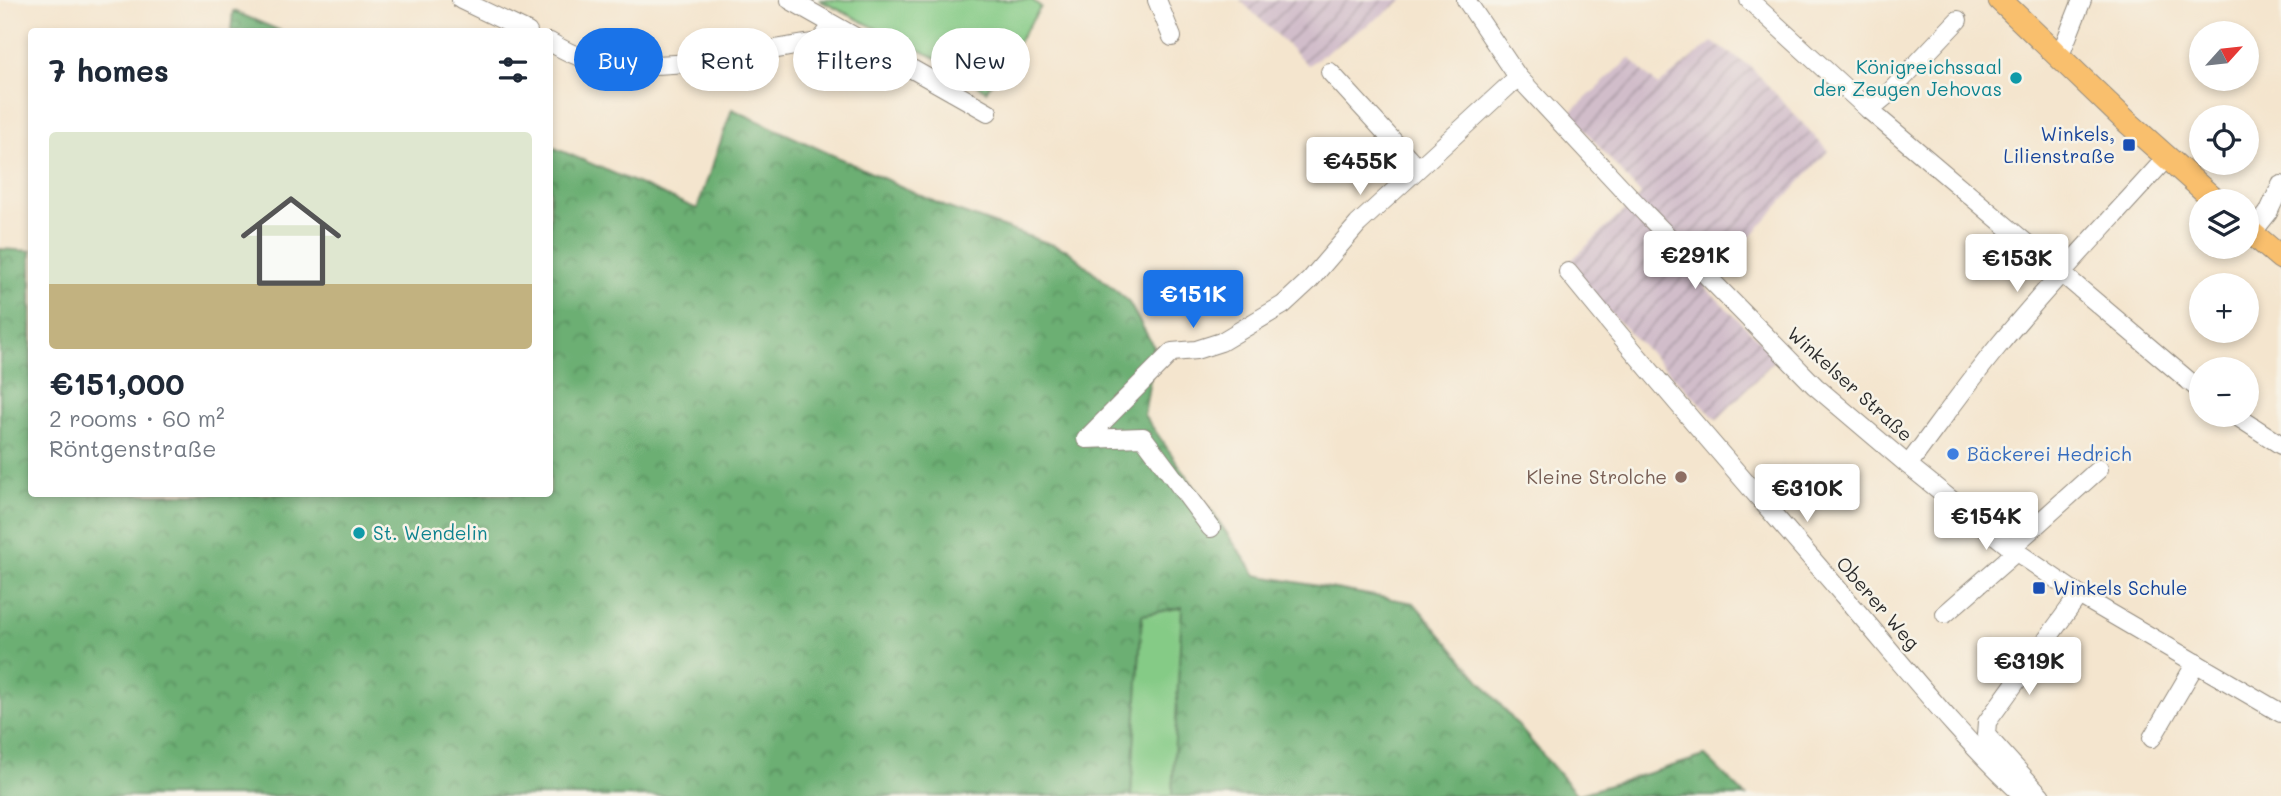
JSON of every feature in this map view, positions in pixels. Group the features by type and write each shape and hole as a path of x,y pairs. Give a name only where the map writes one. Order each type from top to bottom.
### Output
{"main road":[{"path":"2000,0 2059,58 2203,189"},
{"path":"2259,239 2281,258"}],"street":[{"path":"461,0 520,28"},
{"path":"790,0 988,112"},
{"path":"1157,0 1171,37"},
{"name":"Winkelser Straße","path":"1466,0 1518,77 1646,214 1815,386 1908,465 2014,549 2079,595 2281,713"},
{"path":"1749,0 1869,110 2189,381"},
{"path":"2059,58 2082,0"},
{"path":"1869,110 1888,95 1958,20"},
{"path":"553,44 581,58 622,65 663,66 819,42 833,25"},
{"path":"1330,72 1418,168"},
{"path":"1211,528 1143,437 1086,439 1172,352 1196,350 1221,342 1283,305 1310,280 1358,224 1518,77"},
{"path":"1908,465 1998,346 2167,157"},
{"path":"2259,222 2268,213 2281,185"},
{"name":"Oberer Weg","path":"1568,272 1948,717 2024,796"},
{"path":"2253,427 2281,445"},
{"path":"1945,614 2099,468"},
{"path":"2041,796 1986,735 1987,722 2079,595"},
{"path":"2152,738 2196,663"}],"shaded area":[{"path":"1240,0 1404,0 1308,65"},
{"path":"1712,42 1751,67 1828,151 1705,287 1777,358 1717,420 1564,267 1641,195 1570,113 1630,58 1658,86"}],"green space":[{"path":"819,0 1032,0 1041,7 1027,28 931,28 931,56 917,49 917,28 875,28"},
{"path":"233,11 274,28 231,28"},
{"path":"732,109 946,207 1067,250 1128,301 1155,349 1144,415 1256,575 1414,603 1577,795 1705,756 1746,796 1172,796 1182,607 1142,615 1131,796 0,796 0,249 28,251 28,497 553,497 553,147 697,209"},
{"path":"1183,607 1172,796 1131,796 1142,615"}],"place":[{"name":"Königreichssaal der Zeugen Jehovas","path":"2016,78"},
{"name":"Winkels, Lilienstraße","path":"2129,145"},
{"name":"Bäckerei Hedrich","path":"1953,454"},
{"name":"Kleine Strolche","path":"1681,477"},
{"name":"St. Wendelin","path":"359,533"},
{"name":"Winkels Schule","path":"2039,588"}]}
